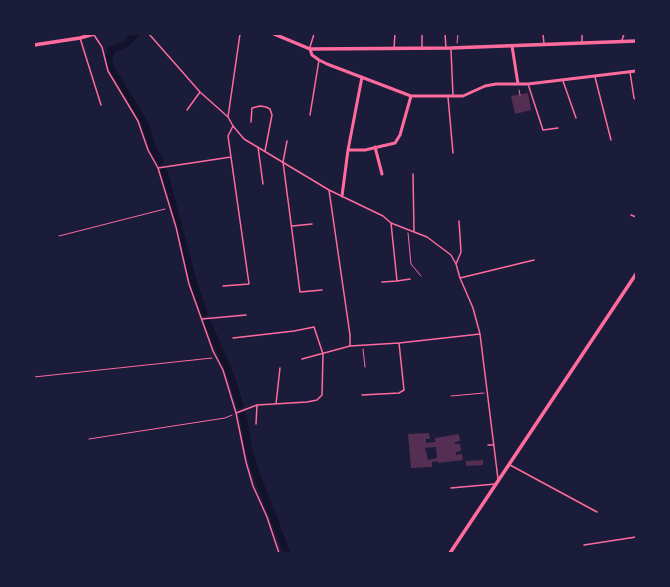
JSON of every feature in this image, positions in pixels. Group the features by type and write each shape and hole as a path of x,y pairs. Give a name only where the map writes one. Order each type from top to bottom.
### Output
{"street":[{"path":"34,45 80,38 94,34"},
{"path":"274,34 310,49 456,48 636,41"},
{"path":"512,46 518,84"},
{"path":"310,49 312,55 319,60 411,96 463,96 485,86 496,84 528,84 636,72"},
{"path":"342,196 348,150 362,77"},
{"path":"348,150 365,150 395,143 400,135 411,96"},
{"path":"375,147 382,174"},
{"path":"450,553 636,274"}],"lane":[{"path":"94,34 102,47 104,62 108,71 138,121 148,150 158,168 170,208 189,284 213,351 223,370 236,413 246,462 253,486 267,517 279,553"},
{"path":"149,34 200,92 228,117 244,139 329,190 383,216 390,223 427,237 451,255 473,308 480,334 494,445 497,482 451,488"},
{"path":"228,117 240,34"},
{"path":"310,49 314,34"},
{"path":"394,48 396,34"},
{"path":"422,34 422,48"},
{"path":"445,34 446,48"},
{"path":"543,34 544,44"},
{"path":"582,34 582,42"},
{"path":"622,41 624,34"},
{"path":"80,38 101,105"},
{"path":"451,48 453,97"},
{"path":"310,116 319,60"},
{"path":"630,72 634,98 636,100"},
{"path":"595,77 611,140"},
{"path":"563,81 576,118"},
{"path":"528,84 543,130 558,128"},
{"path":"187,110 200,92"},
{"path":"448,97 453,153"},
{"path":"251,122 252,108 260,106 270,109 272,115 265,151"},
{"path":"223,286 249,284 228,136 234,126"},
{"path":"287,142 283,162 300,292 322,290"},
{"path":"258,147 262,184"},
{"path":"158,168 231,157"},
{"path":"413,174 414,233"},
{"path":"329,190 349,328 350,346"},
{"path":"631,215 636,217"},
{"path":"456,264 461,252 459,222"},
{"path":"390,223 397,281"},
{"path":"292,226 312,224"},
{"path":"460,278 534,260"},
{"path":"382,282 410,279"},
{"path":"202,319 246,315"},
{"path":"233,338 294,331 314,327 323,354 322,395 317,400 257,405 236,413"},
{"path":"302,359 350,346 399,343 480,334"},
{"path":"362,395 399,393 404,390 399,343"},
{"path":"276,404 280,368"},
{"path":"256,424 257,405"},
{"path":"488,445 494,445"},
{"path":"509,465 597,512"},
{"path":"584,545 636,537"}],"path":[{"path":"456,48 458,34"},
{"path":"519,90 520,95"},
{"path":"59,236 170,208"},
{"path":"408,231 411,264 421,276"},
{"path":"362,346 365,367"},
{"path":"34,377 217,358"},
{"path":"451,396 488,393"},
{"path":"89,439 225,418 236,413"}],"building":[{"path":"528,93 531,110 515,114 511,96"},
{"path":"429,433 430,439 426,439 426,443 435,442 435,438 459,434 460,441 455,442 455,444 460,444 461,451 456,452 456,455 462,454 463,460 438,463 438,461 432,462 432,467 411,468 408,434","holes":["436,447 437,458 428,460 425,448"]},
{"path":"483,460 483,465 466,466 466,461"}],"waterway":[{"path":"135,34 126,44 111,50 109,58 110,67 144,122 153,149 160,161"},
{"path":"164,171 193,281 204,313"},
{"path":"208,323 230,374 240,405"},
{"path":"243,416 249,451 257,476 287,553"}]}
